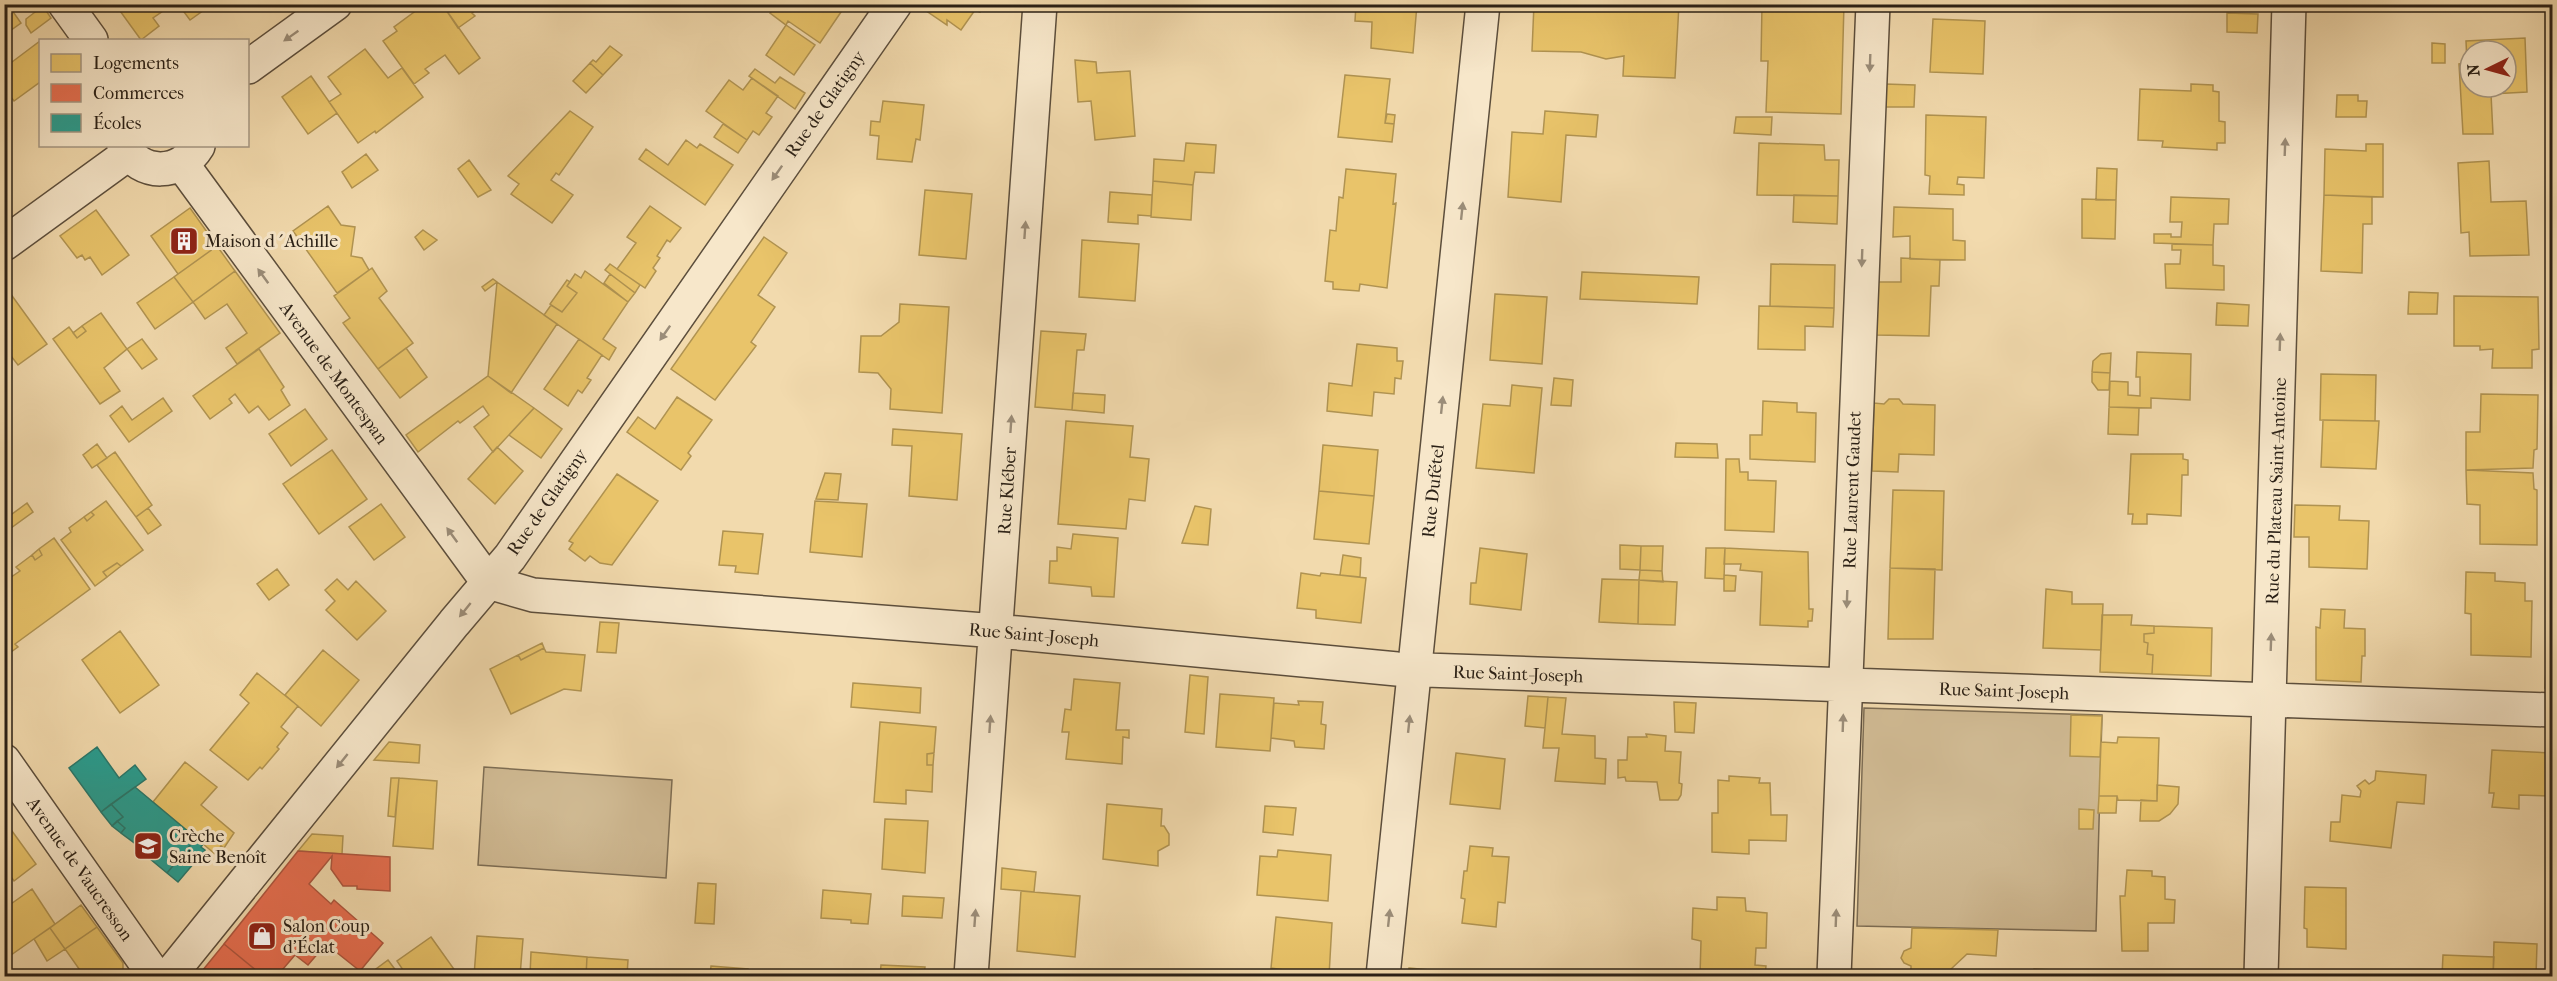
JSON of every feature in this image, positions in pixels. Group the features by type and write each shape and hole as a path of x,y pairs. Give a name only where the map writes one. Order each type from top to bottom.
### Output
{"street":[{"path":"65,4 90,39"},
{"path":"249,66 335,4"},
{"name":"Rue de Glatigny","path":"169,976 510,557 895,4"},
{"name":"Rue Kléber","path":"971,976 1040,4"},
{"name":"Rue Dufétel","path":"1383,976 1483,4"},
{"name":"Rue Laurent Gaudet","path":"1834,976 1873,4"},
{"name":"Rue du Plateau Saint-Antoine","path":"2261,976 2289,4"},
{"path":"4,244 126,150 148,168 160,170 190,155"},
{"name":"Avenue de Montespan","path":"190,155 488,582"},
{"name":"Rue Saint-Joseph","path":"488,582 533,594 997,631 1414,669 2553,710"},
{"name":"Avenue de Vaucresson","path":"4,761 155,976"}],"shaded area":[{"path":"1864,708 2102,715 2096,931 1857,926"},
{"path":"484,767 672,780 666,878 478,865"}],"building: Logements":[{"path":"4,4 11,4 9,6 21,23 4,35"},
{"path":"115,4 168,4 169,7 153,18 159,26 140,39"},
{"path":"178,4 200,4 204,10 190,20"},
{"path":"277,4 290,4 282,10"},
{"path":"433,4 442,4 480,58 459,74 445,55 425,69 429,73 414,84 383,41 397,31 394,27 421,7 424,11"},
{"path":"442,4 485,4 472,13 475,16 458,28"},
{"path":"776,4 832,4 841,12 820,43 788,21 786,25 770,13"},
{"path":"925,4 985,4 980,12 975,10 961,30 947,20 947,25 922,8"},
{"path":"1356,4 1417,4 1413,53 1371,48 1372,22 1355,21"},
{"path":"1534,4 1679,4 1675,78 1623,76 1624,56 1606,59 1581,52 1532,51"},
{"path":"1762,4 1844,4 1841,114 1766,112 1768,61 1761,61"},
{"path":"43,6 51,18 31,33 26,25 26,19"},
{"path":"2227,13 2258,14 2257,33 2227,32"},
{"path":"1933,19 1985,21 1983,74 1930,72"},
{"path":"786,25 815,45 794,75 766,55"},
{"path":"2525,38 2527,92 2518,92 2518,39 2505,39"},
{"path":"39,42 39,83 14,101 4,88 4,68"},
{"path":"2432,43 2445,44 2445,63 2432,63"},
{"path":"610,46 622,55 603,75 590,63 593,60 596,62"},
{"path":"365,49 388,78 402,68 423,97 376,133 375,131 358,143 329,102 341,94 328,77"},
{"path":"1075,60 1096,62 1097,73 1130,71 1135,136 1095,140 1091,101 1078,102"},
{"path":"590,63 603,75 586,93 573,81"},
{"path":"755,69 775,83 780,77 805,93 795,109 749,76"},
{"path":"1345,75 1390,79 1385,123 1394,124 1392,142 1338,137"},
{"path":"311,76 337,113 308,134 282,97"},
{"path":"752,78 778,96 766,113 772,117 759,135 753,131 747,140 706,111 729,80 743,90"},
{"path":"1885,84 1915,85 1914,107 1884,107"},
{"path":"2191,84 2213,85 2213,91 2219,92 2219,121 2225,122 2225,143 2217,143 2217,150 2162,147 2163,141 2138,140 2140,89 2191,91"},
{"path":"2337,95 2358,95 2358,101 2367,101 2366,117 2336,117"},
{"path":"2461,99 2491,99 2493,134 2463,134"},
{"path":"883,101 924,105 920,140 916,139 912,162 877,159 879,136 870,135 871,121 880,122"},
{"path":"570,111 593,127 559,175 556,173 551,180 573,195 552,223 511,194 519,184 508,176"},
{"path":"1545,111 1598,115 1596,137 1566,135 1561,202 1508,197 1512,132 1543,134"},
{"path":"1387,114 1395,115 1394,124 1385,123"},
{"path":"1926,115 1986,117 1984,178 1958,177 1957,184 1964,185 1964,195 1929,194 1930,176 1925,175"},
{"path":"1736,117 1772,117 1771,135 1734,133"},
{"path":"723,124 747,140 738,153 714,137"},
{"path":"686,140 697,148 700,144 733,165 705,205 639,159 646,149 668,165"},
{"path":"1186,143 1216,145 1214,173 1195,172 1193,185 1153,181 1154,159 1184,161"},
{"path":"1759,143 1824,145 1825,160 1839,160 1838,196 1757,195"},
{"path":"2366,144 2383,144 2383,197 2324,195 2325,149 2366,151"},
{"path":"366,154 378,170 352,188 342,172"},
{"path":"469,160 491,190 478,197 458,169"},
{"path":"2489,161 2491,202 2526,201 2529,255 2470,256 2469,232 2461,233 2458,163"},
{"path":"2097,168 2117,169 2116,200 2096,200"},
{"path":"1346,169 1396,174 1393,204 1396,203 1387,288 1360,284 1359,291 1333,289 1333,282 1325,281 1330,230 1336,231 1339,197 1343,198"},
{"path":"1153,181 1193,185 1191,220 1151,217"},
{"path":"925,190 972,194 966,259 919,255"},
{"path":"1110,192 1152,195 1151,216 1138,215 1138,224 1108,222"},
{"path":"1794,195 1838,196 1837,224 1793,222"},
{"path":"2324,195 2372,197 2372,224 2363,224 2362,273 2321,271"},
{"path":"2171,197 2229,199 2228,224 2214,224 2213,245 2154,243 2154,234 2171,234 2171,237 2181,237 2182,222 2170,222"},
{"path":"2082,199 2116,200 2115,239 2082,238"},
{"path":"328,206 341,225 355,227 351,256 362,258 369,270 337,293 293,231"},
{"path":"650,206 681,228 670,242 667,240 657,256 660,258 653,268 656,271 645,288 617,269 636,243 627,237"},
{"path":"1894,207 1953,209 1953,240 1965,241 1965,260 1910,259 1910,236 1893,237"},
{"name":"Maison d´Achille","path":"190,208 217,246 178,274 151,236"},
{"path":"96,210 129,255 102,275 90,257 85,260 82,255 77,258 60,236"},
{"path":"423,230 437,240 424,250 415,237"},
{"path":"764,237 787,253 758,295 775,307 751,342 756,346 715,400 671,369"},
{"path":"1082,240 1139,244 1135,301 1079,297"},
{"path":"2172,244 2213,245 2213,265 2224,266 2224,290 2166,288 2165,264 2180,264 2181,250 2172,250"},
{"path":"217,246 235,271 193,302 174,277"},
{"path":"1901,258 1940,260 1939,286 1931,286 1929,336 1876,335 1878,282 1901,282"},
{"path":"610,264 640,285 635,293 605,270"},
{"path":"1771,264 1835,265 1834,308 1770,306"},
{"path":"372,268 387,291 379,298 413,343 378,369 343,323 350,318 334,296"},
{"path":"235,271 280,333 237,364 226,348 247,333 227,304 205,319 193,302"},
{"path":"585,271 628,302 603,339 616,348 609,360 544,315 551,305 562,312 577,293 567,286 575,274 581,278"},
{"path":"1582,272 1699,277 1697,304 1580,299"},
{"path":"610,274 635,293 628,302 604,283"},
{"path":"174,277 193,302 155,329 137,303"},
{"path":"493,279 497,282 485,291 482,287"},
{"path":"567,280 570,282 567,286 577,293 562,312 550,304"},
{"path":"497,282 557,324 511,393 488,376"},
{"path":"2409,292 2438,293 2437,314 2408,314"},
{"path":"10,293 47,344 18,365 4,347 4,297"},
{"path":"1495,294 1547,297 1542,364 1490,360"},
{"path":"2454,296 2538,297 2539,349 2532,350 2532,368 2492,368 2493,349 2480,350 2480,346 2454,346"},
{"path":"2217,303 2249,305 2248,326 2216,325"},
{"path":"900,304 949,307 942,413 890,409 891,389 878,373 859,372 861,336 881,336 899,322"},
{"path":"1759,306 1834,308 1833,327 1805,326 1805,350 1758,349"},
{"path":"101,313 127,349 104,368 120,391 100,404 53,339 69,327 77,338 86,331 82,326"},
{"path":"82,326 86,331 77,338 73,333"},
{"path":"1041,331 1086,334 1084,350 1077,350 1072,410 1035,407"},
{"path":"142,339 157,359 142,369 127,349"},
{"path":"579,339 602,355 587,378 591,380 582,393 578,390 568,406 544,389"},
{"path":"1357,344 1397,348 1397,361 1403,361 1401,379 1395,378 1394,394 1374,392 1372,416 1327,411 1329,383 1352,386"},
{"path":"406,348 427,377 400,398 378,369"},
{"path":"259,349 284,387 281,390 290,405 269,420 258,406 249,413 235,394 229,399 232,403 210,419 193,396"},
{"path":"2137,352 2191,354 2190,400 2151,398 2151,408 2109,407 2110,381 2128,382 2128,395 2140,396 2140,377 2136,377"},
{"path":"2111,353 2110,373 2092,372 2093,361 2101,354"},
{"path":"2092,372 2110,373 2109,390 2098,390 2092,382"},
{"path":"2321,374 2376,375 2375,421 2320,420"},
{"path":"488,376 534,408 493,452 474,427 489,415 483,406 460,423 458,421 418,452 406,435"},
{"path":"1554,378 1573,380 1571,406 1551,405"},
{"path":"1512,385 1542,388 1534,473 1476,468 1483,404 1510,406"},
{"path":"1073,393 1105,395 1104,413 1072,410"},
{"path":"2481,394 2538,395 2537,449 2534,450 2533,468 2466,470 2466,432 2480,432"},
{"path":"677,397 712,420 688,453 691,456 681,470 627,432 638,417 655,429"},
{"path":"163,398 172,411 129,442 110,416 122,406 132,420"},
{"path":"1889,399 1899,399 1903,404 1935,405 1934,455 1899,454 1898,472 1872,471 1874,403 1884,404"},
{"path":"1763,401 1797,403 1797,412 1816,413 1815,462 1750,459 1750,435 1762,435"},
{"path":"2109,407 2139,408 2138,435 2108,434"},
{"path":"534,408 562,429 541,458 509,435"},
{"path":"305,409 327,439 291,466 269,434"},
{"path":"2323,420 2379,421 2376,469 2321,467"},
{"path":"1066,421 1133,426 1130,457 1149,459 1145,501 1129,499 1126,529 1058,524"},
{"path":"893,429 962,434 957,500 909,496 912,446 892,445"},
{"path":"1676,443 1717,444 1718,458 1675,457"},
{"path":"97,444 107,458 92,468 83,455"},
{"path":"1323,445 1378,450 1374,496 1319,491"},
{"path":"497,447 523,471 495,504 468,479"},
{"path":"332,450 367,499 319,534 283,484"},
{"path":"115,452 152,505 136,517 97,465"},
{"path":"2131,454 2183,454 2183,459 2188,460 2188,475 2182,475 2181,516 2147,514 2147,524 2132,524 2133,514 2128,514"},
{"path":"1726,459 1739,459 1740,472 1748,472 1748,480 1776,481 1774,532 1725,530"},
{"path":"2466,470 2533,473 2534,489 2537,490 2537,545 2480,544 2480,505 2467,504"},
{"path":"825,473 841,474 838,500 816,499"},
{"path":"617,474 658,501 612,565 600,563 590,556 585,561 569,549 573,543 569,541"},
{"path":"1893,490 1944,491 1942,570 1890,568"},
{"path":"1319,491 1374,496 1369,544 1314,539"},
{"path":"106,501 143,550 121,566 117,563 103,572 107,577 95,586 61,540 71,532 69,528 84,517 87,521 94,515 91,512"},
{"path":"815,501 867,504 862,557 810,552"},
{"path":"27,503 33,512 4,533 4,520"},
{"path":"381,504 405,537 374,560 349,527"},
{"path":"2295,505 2340,506 2339,520 2369,521 2367,569 2309,567 2309,537 2294,537"},
{"path":"1195,506 1211,509 1208,545 1182,543"},
{"path":"148,508 161,525 148,534 136,517"},
{"path":"91,512 94,515 87,521 84,517"},
{"path":"723,531 763,534 758,574 735,572 736,566 719,565"},
{"path":"1073,534 1118,538 1114,597 1092,596 1091,587 1049,583 1050,561 1057,561 1057,547 1071,549"},
{"path":"54,538 90,589 15,644 18,647 4,657 4,582 20,571 16,567 32,555 35,560 42,555 39,549"},
{"path":"1620,545 1641,546 1640,570 1620,569"},
{"path":"1641,546 1663,546 1662,571 1640,570"},
{"path":"1480,548 1527,554 1521,610 1470,604 1471,583 1476,583"},
{"path":"1706,548 1725,548 1724,579 1705,578"},
{"path":"1725,548 1808,552 1809,609 1813,609 1812,621 1808,621 1808,627 1760,625 1762,572 1740,570 1741,564 1724,564"},
{"path":"39,549 42,555 35,560 32,555"},
{"path":"1343,555 1361,558 1360,577 1340,575"},
{"path":"117,563 121,566 107,577 103,572"},
{"path":"1890,568 1935,569 1933,639 1888,639"},
{"path":"277,569 289,585 269,600 257,584"},
{"path":"1640,570 1662,571 1663,582 1639,580"},
{"path":"2466,572 2495,573 2495,581 2525,583 2525,601 2532,601 2531,657 2471,655 2471,614 2465,613"},
{"path":"1301,573 1366,578 1361,623 1316,618 1316,610 1297,608"},
{"path":"1724,575 1736,576 1735,591 1724,591"},
{"path":"337,579 348,590 356,581 386,611 357,640 326,610 335,601 325,590"},
{"path":"1602,579 1639,580 1638,624 1599,622"},
{"path":"1639,580 1677,582 1675,625 1638,624"},
{"path":"2046,589 2072,592 2072,604 2103,604 2101,650 2043,648"},
{"path":"2321,609 2345,610 2344,628 2365,629 2365,656 2362,656 2361,682 2316,680 2316,627 2320,628"},
{"path":"2102,615 2132,615 2131,625 2154,626 2154,633 2144,634 2144,642 2148,643 2147,654 2153,655 2152,674 2100,672"},
{"path":"600,622 619,623 616,653 597,652"},
{"path":"2154,626 2212,628 2211,676 2152,674 2153,655 2147,654 2148,643 2144,642 2144,634 2154,633"},
{"path":"120,631 159,685 120,713 82,660"},
{"path":"542,643 544,648 521,660 518,655"},
{"path":"544,648 546,652 585,655 581,691 564,689 511,714 490,669 518,655 521,660"},
{"path":"323,650 359,680 321,726 285,695"},
{"path":"2546,667 2552,667 2552,688 2545,688"},
{"path":"257,673 298,706 281,727 288,733 277,747 279,749 262,769 260,767 248,780 210,750 249,703 240,695"},
{"path":"1190,675 1208,677 1204,734 1185,732"},
{"path":"1074,679 1120,683 1116,730 1129,730 1129,738 1123,737 1122,764 1066,759 1069,732 1062,732 1065,709 1071,710"},
{"path":"853,683 921,688 920,713 851,707"},
{"path":"1220,694 1274,698 1270,751 1216,747"},
{"path":"1528,696 1548,697 1545,728 1525,726"},
{"path":"1548,697 1566,698 1562,734 1595,736 1595,758 1606,759 1605,784 1555,781 1559,748 1543,748"},
{"path":"1298,701 1323,702 1321,724 1326,725 1324,749 1295,747 1294,741 1271,738 1274,703 1299,705"},
{"path":"1674,702 1696,703 1694,733 1675,732"},
{"path":"2071,715 2102,716 2100,757 2070,756"},
{"path":"880,722 936,727 934,753 927,754 927,765 933,765 932,792 906,790 906,804 874,802"},
{"path":"1646,734 1666,736 1665,751 1681,752 1679,783 1682,784 1678,800 1660,800 1657,782 1626,781 1625,777 1618,778 1618,760 1627,760 1628,737 1647,737"},
{"path":"2118,737 2159,738 2157,801 2118,800 2117,796 2099,796 2101,742 2117,743"},
{"path":"389,742 420,745 419,763 374,760"},
{"path":"2492,750 2552,753 2552,796 2519,795 2519,809 2492,807 2494,793 2489,793"},
{"path":"934,753 933,765 927,765 927,754"},
{"path":"1456,753 1505,759 1500,809 1450,804"},
{"path":"185,762 217,787 201,805 234,833 224,848 221,846 215,854 153,802"},
{"path":"2376,771 2426,775 2424,804 2397,802 2391,848 2330,841 2331,822 2340,822 2342,795 2360,797 2361,791 2357,786 2365,780 2369,784 2375,780"},
{"path":"1729,776 1760,778 1759,783 1770,783 1771,815 1787,815 1786,841 1749,840 1749,854 1712,852 1712,813 1718,813 1718,780 1729,781"},
{"path":"391,778 399,778 395,817 388,816"},
{"path":"399,778 437,781 433,849 393,846"},
{"path":"2157,785 2179,787 2178,804 2170,814 2159,821 2140,821 2141,800 2157,801"},
{"path":"2099,796 2117,796 2116,813 2098,813"},
{"path":"1107,804 1162,809 1161,826 1164,826 1169,834 1169,845 1158,851 1158,866 1103,859"},
{"path":"1265,806 1296,808 1293,835 1263,832"},
{"path":"2079,809 2094,810 2093,829 2079,829"},
{"path":"885,819 928,821 925,873 882,869"},
{"path":"12,831 36,864 14,881 4,867 4,837"},
{"path":"312,834 343,836 342,854 298,851"},
{"path":"1470,846 1493,848 1492,856 1509,857 1505,903 1498,902 1496,927 1462,923 1465,899 1461,898"},
{"path":"1278,850 1331,855 1328,901 1257,895 1260,856 1277,857"},
{"path":"1002,868 1036,872 1034,892 1001,889"},
{"path":"2127,870 2152,871 2152,876 2165,877 2165,899 2175,900 2174,923 2148,923 2148,951 2122,951 2120,896 2125,896"},
{"path":"698,883 716,884 714,924 695,923"},
{"path":"2305,887 2346,888 2346,949 2307,947 2307,929 2304,928"},
{"path":"32,889 55,924 11,955 4,946 4,901 8,906"},
{"path":"823,890 871,894 868,924 851,923 851,920 821,918"},
{"path":"1021,891 1080,896 1075,957 1017,951"},
{"path":"903,896 944,898 942,918 902,916"},
{"path":"1717,897 1745,898 1746,911 1767,913 1766,948 1756,948 1755,965 1766,966 1765,976 1700,976 1701,941 1692,939 1693,908 1717,910"},
{"path":"81,905 97,927 65,949 50,928"},
{"path":"1276,917 1332,923 1329,976 1303,976 1303,973 1271,968"},
{"path":"97,927 123,963 123,976 84,976 65,949"},
{"path":"50,928 65,949 47,961 34,939"},
{"path":"1912,928 1998,930 1996,956 1967,954 1951,969 1951,976 1911,976 1911,966 1904,963 1901,958 1904,951 1911,948"},
{"path":"477,936 523,939 520,976 474,976"},
{"path":"431,937 456,972 450,976 407,976 397,961"},
{"path":"2494,942 2537,944 2536,976 2493,976"},
{"path":"531,952 587,957 586,976 530,976"},
{"path":"2443,955 2494,957 2493,976 2442,976"},
{"path":"587,957 628,960 627,976 586,976"},
{"path":"388,960 400,976 381,976 376,969"},
{"path":"881,965 925,967 924,976 880,976"},
{"path":"711,966 748,969 748,976 710,976"},
{"path":"1409,968 1440,971 1440,976 1408,976"},
{"path":"2034,969 2074,971 2074,976 2009,976 2009,974 2034,975"},
{"path":"641,970 690,972 690,976 641,976"},
{"path":"780,972 834,976 779,976"}],"building: Commerces":[{"path":"298,851 390,857 390,891 343,886 331,869 332,856 309,884 331,904 334,900 383,943 360,971 326,944 308,965 295,955 277,976 263,976 224,944"},
{"path":"224,944 263,976 198,976"}],"building: Écoles":[{"path":"97,747 119,778 135,765 146,779 101,812 69,768"},
{"path":"135,787 196,838 167,873 144,854 149,848 140,841 137,845 121,833 125,828 117,821 123,817 111,804"},
{"path":"111,804 123,817 112,826 101,812"},
{"path":"117,821 125,828 121,833 112,826"},
{"path":"196,838 203,844 201,847 205,850 178,882 167,873"},
{"path":"140,841 149,848 145,852 137,845"}],"place":[{"name":"Maison d´Achille","path":"184,241"},
{"name":"Crèche Saine Benoît","path":"148,846"},
{"name":"Salon Coup d'Éclat","path":"262,936"}]}
